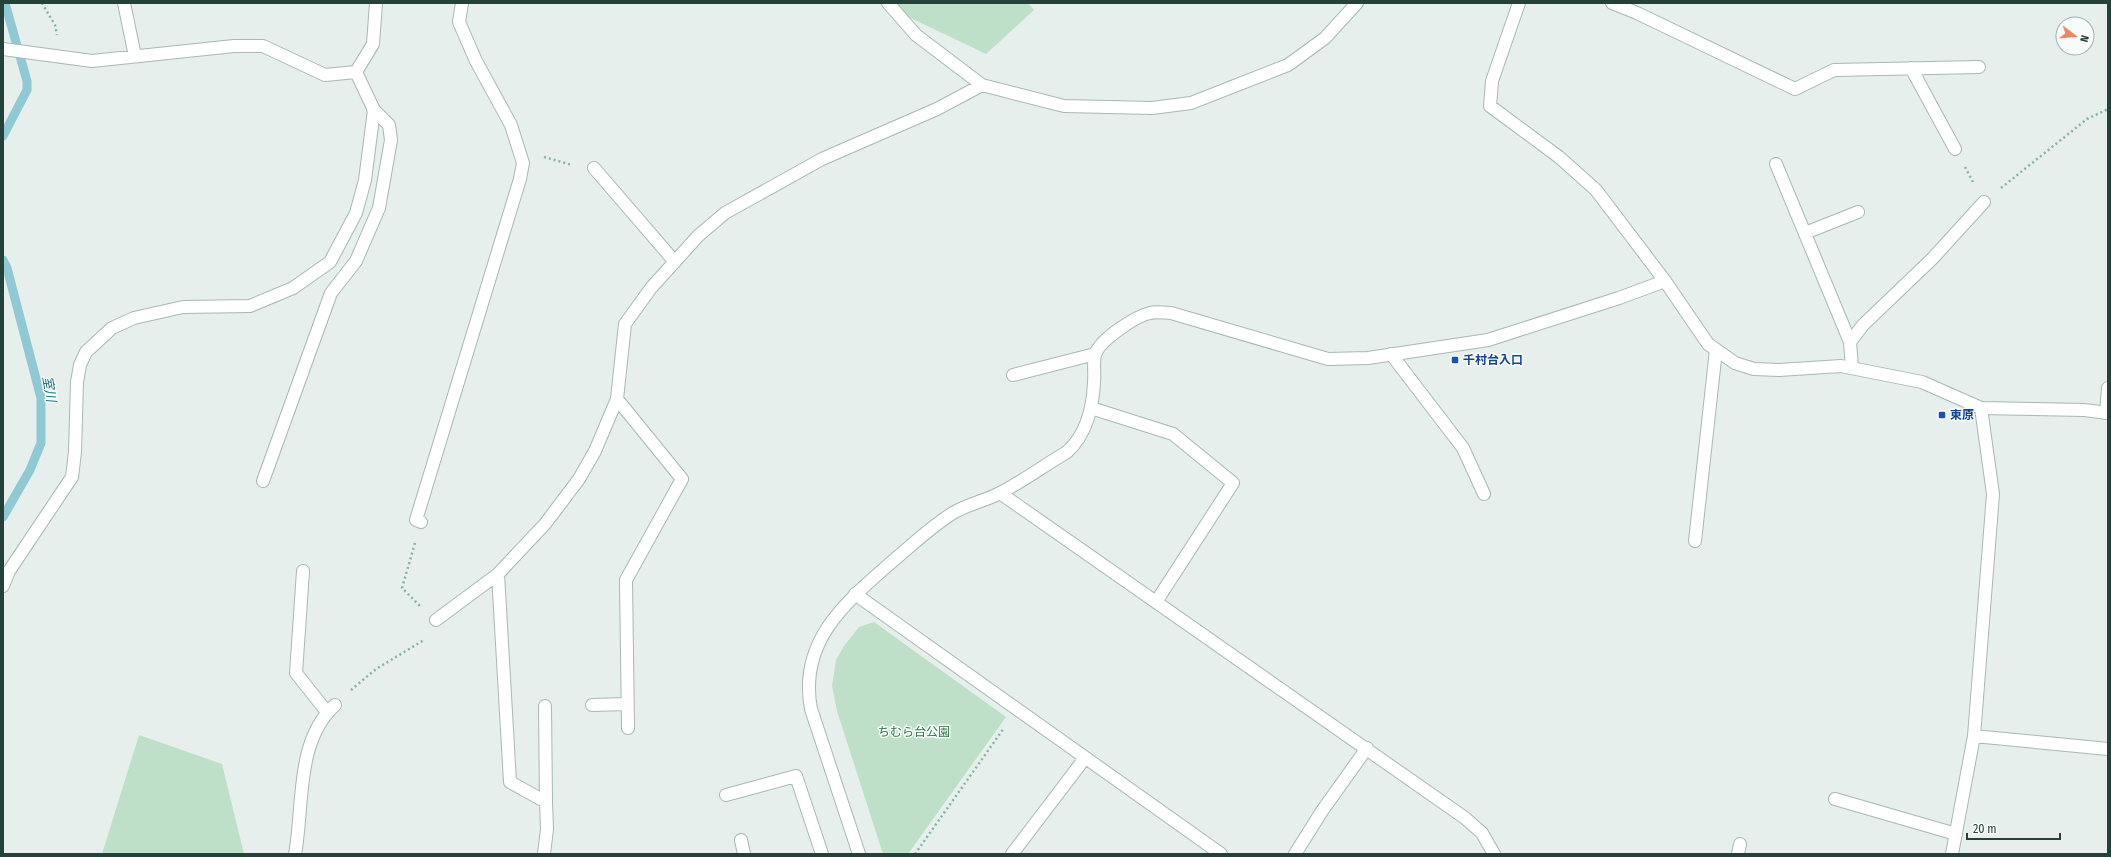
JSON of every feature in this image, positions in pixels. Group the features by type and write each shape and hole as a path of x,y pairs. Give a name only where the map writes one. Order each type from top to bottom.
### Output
{"street":[{"path":"124,3 136,56"},
{"path":"356,72 373,44 376,3"},
{"path":"421,522 416,520 520,179 523,163 511,125 466,41 459,22 462,3"},
{"path":"888,3 916,35 982,85 1064,106 1152,108 1191,103 1288,65 1325,38 1357,3"},
{"path":"1519,3 1492,81 1490,106 1559,157 1596,190 1665,281 1708,344 1735,363 1754,369 1779,370 1841,366 1852,368 1922,382 1981,408 2084,410 2107,413 2108,388"},
{"path":"1612,3 1637,13 1795,89 1834,70 1979,67"},
{"path":"3,50 63,58 92,60 234,46 263,46 325,75 356,72"},
{"path":"1911,68 1955,150"},
{"path":"263,481 331,293 356,262 379,208 391,140 388,125 373,109 356,72"},
{"path":"436,620 498,574 545,524 579,479 595,451 617,399 625,324 651,288 698,236 725,213 822,159 937,109 982,85"},
{"path":"3,586 9,572 72,477 75,452 77,382 80,365 86,352 112,328 134,318 183,307 250,306 293,288 330,262 356,213 365,180 373,109"},
{"path":"1776,164 1850,342 1852,368"},
{"path":"594,168 675,262"},
{"path":"1850,342 1863,325 1932,259 1984,202"},
{"path":"1805,233 1858,212"},
{"path":"859,854 811,709 808,691 810,662 823,632 855,594 932,528 967,505 1000,493 1067,452 1075,445 1081,436 1091,408 1094,384 1095,354 1106,340 1128,321 1150,313 1171,313 1328,359 1368,358 1488,340 1619,298 1665,281"},
{"path":"1696,541 1716,350"},
{"path":"1013,375 1095,354"},
{"path":"1391,354 1463,448 1484,494"},
{"path":"617,399 682,479 626,580 628,728"},
{"path":"1091,408 1172,434 1233,483 1156,602"},
{"path":"1952,854 1974,736 1993,494 1981,408"},
{"path":"1000,493 1465,818 1482,833 1494,854"},
{"path":"295,854 302,783 314,733 331,709 296,673 303,571"},
{"path":"498,574 510,782 546,802"},
{"path":"855,594 1221,854"},
{"path":"592,705 627,704"},
{"path":"544,706 547,829 544,854"},
{"path":"1974,736 2108,749"},
{"path":"1295,854 1322,811 1366,748"},
{"path":"1012,854 1085,758"},
{"path":"726,795 796,776 822,854"},
{"path":"1835,799 1956,834"},
{"path":"741,840 744,854"}],"path":[{"path":"42,3 55,25 63,58"},
{"path":"1955,150 1984,202 2087,119 2108,109"},
{"path":"537,155 573,166"},
{"path":"402,588 421,522"},
{"path":"331,709 376,669 442,629 436,620"},
{"path":"915,854 1018,710"}],"green space":[{"path":"891,3 1028,3 1034,10 986,54 898,12"},
{"name":"ちむら台公園","path":"874,622 1006,717 908,854 883,854 837,711 832,686 836,660 844,646 859,627"},
{"path":"139,735 222,764 244,854 102,854"}],"waterway":[{"path":"3,136 27,90 27,81 5,3"},
{"name":"室川","path":"3,260 7,268 41,398 41,443 30,470 3,517"}],"place":[{"name":"千村台入口","path":"1455,360"},
{"name":"東原","path":"1942,415"}]}
